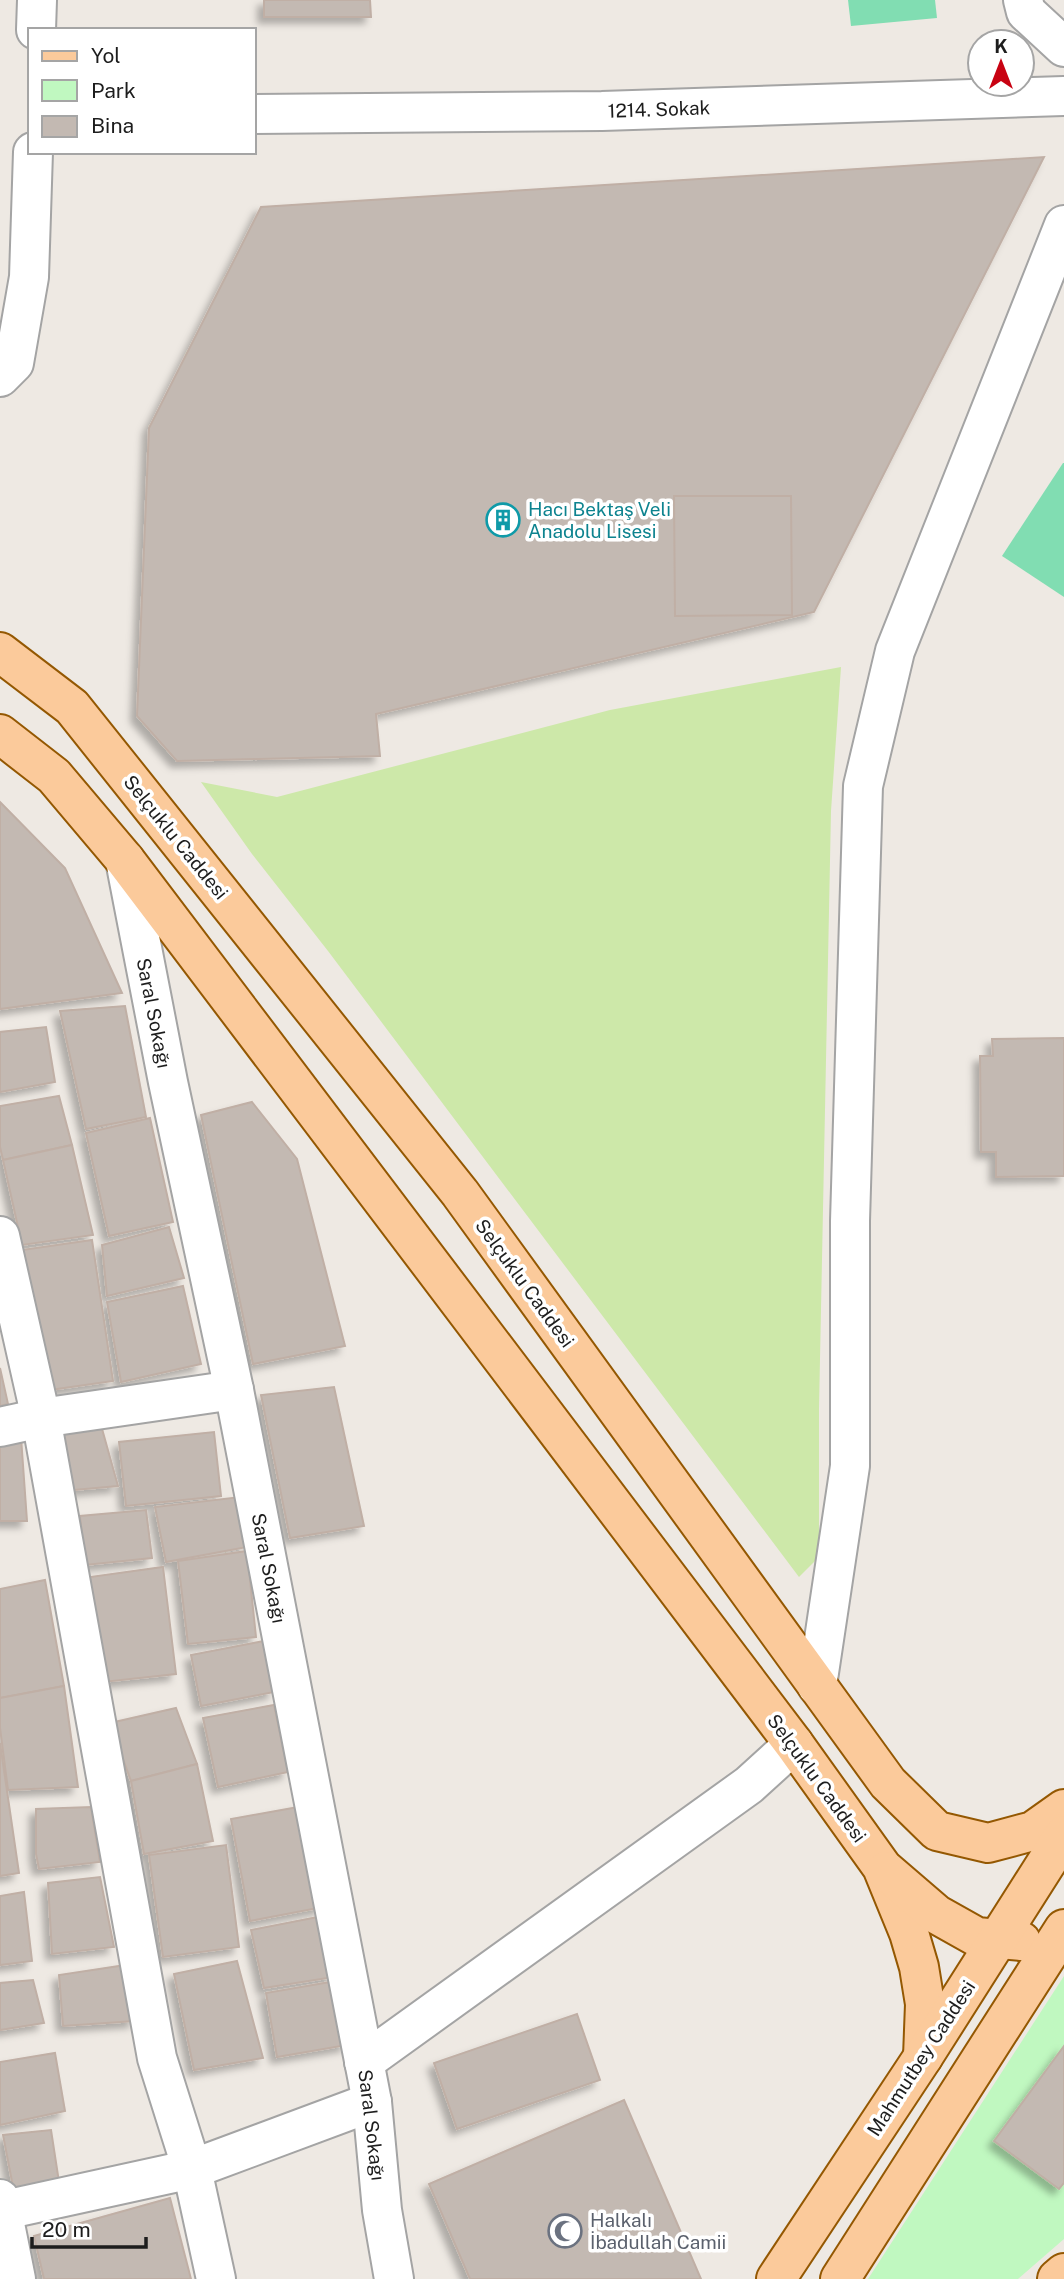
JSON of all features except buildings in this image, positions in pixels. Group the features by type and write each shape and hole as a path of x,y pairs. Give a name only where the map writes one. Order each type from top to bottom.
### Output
{"main road":[{"name":"Selçuklu Caddesi","path":"0,652 72,707 460,1193 888,1783 937,1831 988,1843 1033,1831 1064,1809"},
{"name":"Selçuklu Caddesi","path":"0,734 54,776 125,860 794,1744 882,1867"},
{"name":"Mahmutbey Caddesi","path":"776,2279 923,2057 1064,1835"},
{"path":"882,1867 936,1914 977,1937 1031,1941 1064,1929"},
{"path":"882,1867 909,1933 919,1967 925,2004 923,2057"},
{"path":"839,2279 1064,1929"},
{"path":"1057,2279 1064,2273"}],"street":[{"path":"36,28 37,0"},
{"path":"1023,0 1026,12 1064,47"},
{"name":"1214. Sokak","path":"256,114 602,111 1064,96"},
{"path":"0,377 14,363 29,276 33,154"},
{"path":"817,1686 850,1466 850,1221 863,786 895,651 1064,225"},
{"name":"Saral Sokağı","path":"125,860 167,1083 234,1390 372,2102 382,2210 394,2279"},
{"path":"0,1236 41,1418 156,2058 192,2169 216,2279"},
{"path":"0,1427 41,1418 234,1390"},
{"path":"364,2062 750,1785 794,1744"},
{"path":"16,2279 1,2207 192,2169 372,2102"}],"green space":[{"path":"848,0 935,0 937,18 851,26"},
{"path":"1064,463 1064,597 1002,556"},
{"path":"841,667 831,811 819,1409 819,1557 799,1577 252,854 201,782 277,797 610,710"},
{"path":"1064,1976 1064,2239 1018,2279 868,2279"}],"place":[{"name":"Hacı Bektaş Veli Anadolu Lisesi","path":"503,520"},
{"name":"Halkalı İbadullah Camii","path":"565,2231"}]}
